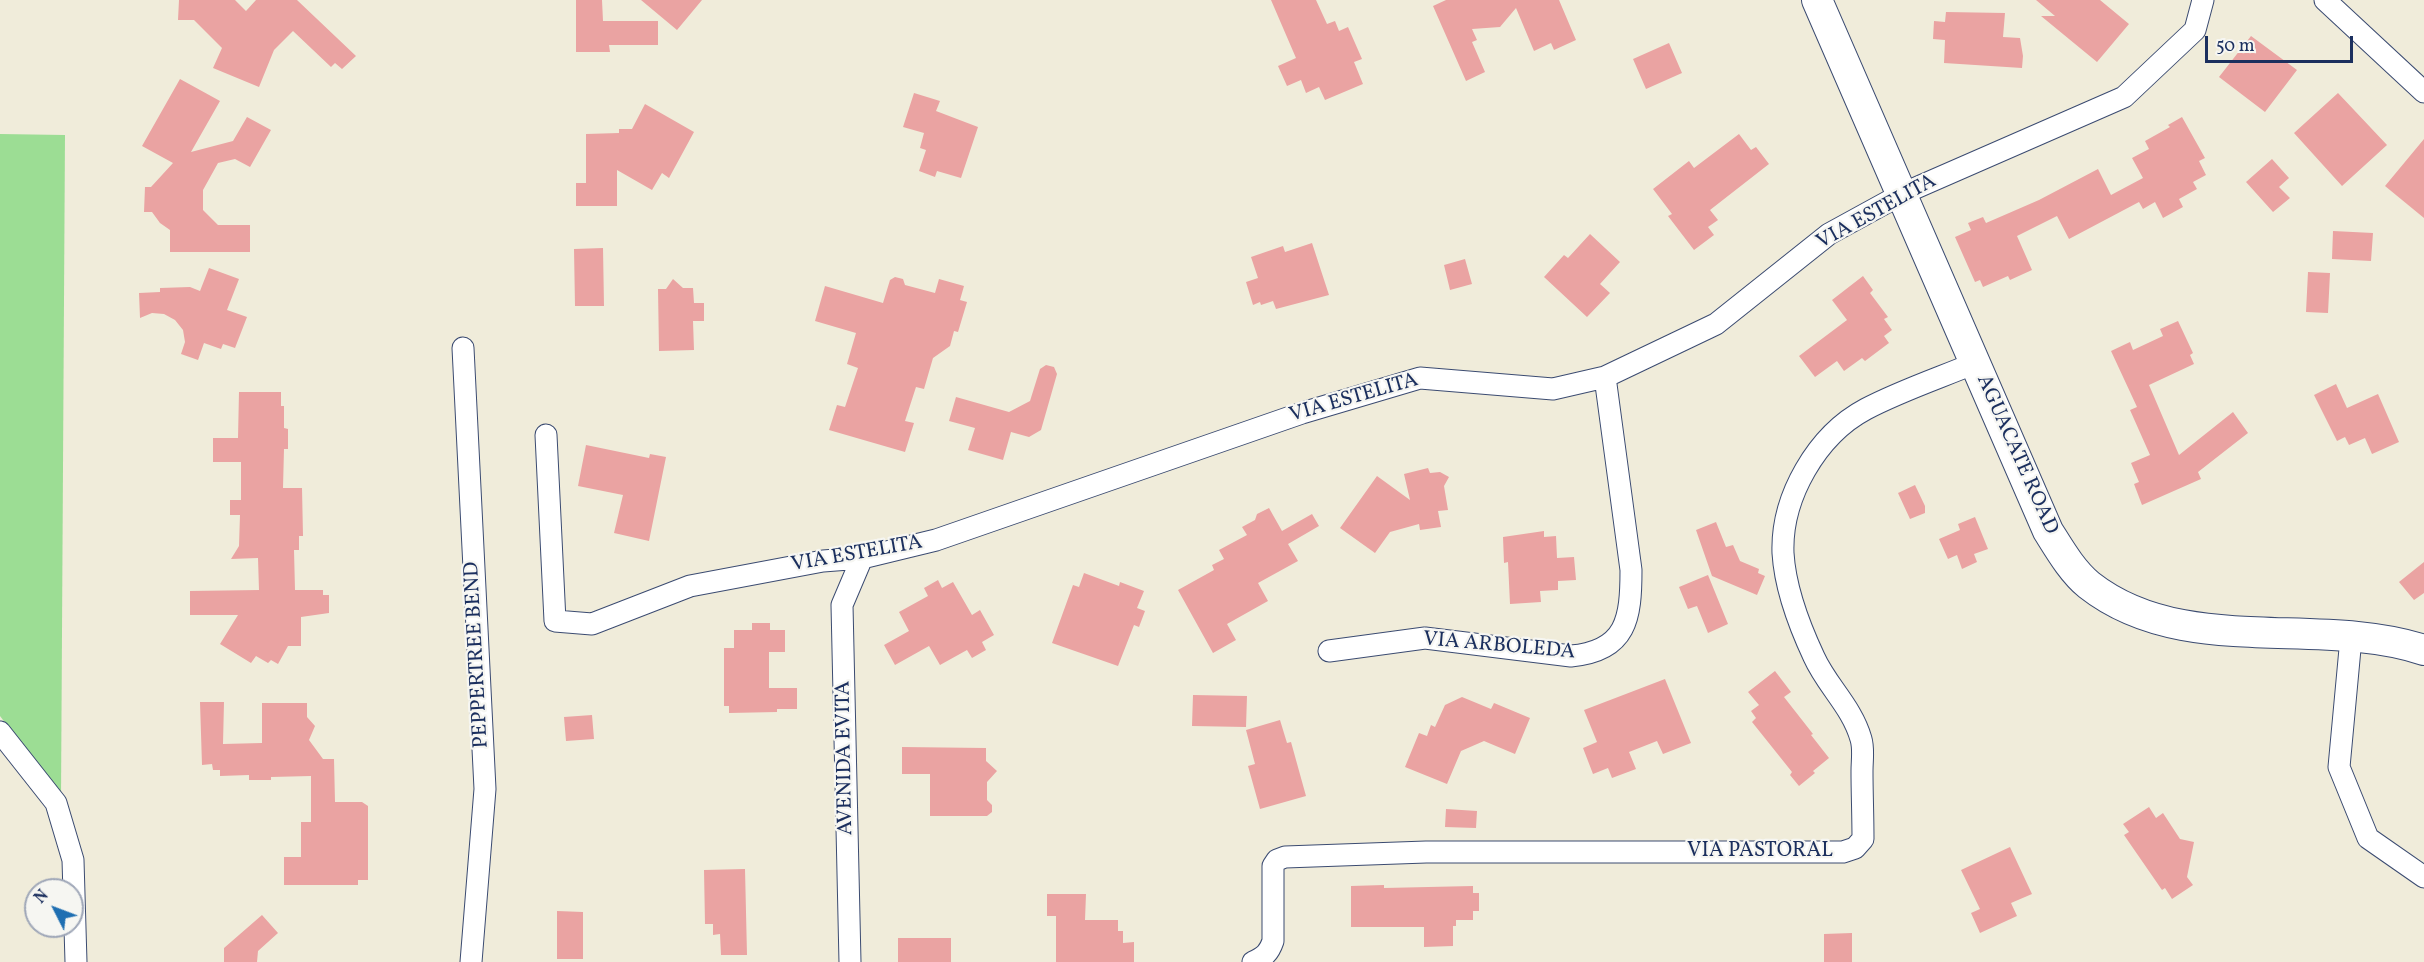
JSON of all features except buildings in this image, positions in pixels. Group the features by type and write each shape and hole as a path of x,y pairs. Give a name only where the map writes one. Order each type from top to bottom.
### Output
{"street":[{"name":"AGUACATE ROAD","path":"1817,0 2048,531 2070,564 2088,584 2114,602 2139,614 2169,621 2211,629 2351,638 2407,645 2424,651"},
{"name":"VIA ESTELITA","path":"546,435 555,621 592,624 690,586 823,561 862,558 936,540 1302,413 1420,378 1553,389 1605,377 1716,324 1829,234 1902,194 2124,97 2195,30 2203,0"},
{"path":"2325,0 2424,92"},
{"name":"PEPPERTREE BEND","path":"463,348 485,789 471,962"},
{"name":"VIA PASTORAL","path":"1253,962 1270,950 1273,941 1273,866 1277,860 1285,857 1426,852 1843,852 1855,848 1863,839 1862,742 1845,702 1829,683 1814,657 1795,607 1786,576 1783,550 1790,508 1802,476 1815,456 1828,438 1846,423 1865,410 1975,363"},
{"name":"VIA ARBOLEDA","path":"1329,651 1425,638 1571,656 1595,651 1616,638 1626,624 1631,597 1630,570 1605,377"},
{"name":"AVENIDA EVITA","path":"850,962 842,605 862,558"},
{"path":"2351,638 2339,767 2368,838 2424,877"},
{"path":"0,732 56,803 73,860 76,962"}],"green space":[{"path":"0,134 65,135 61,797 0,716"}]}
